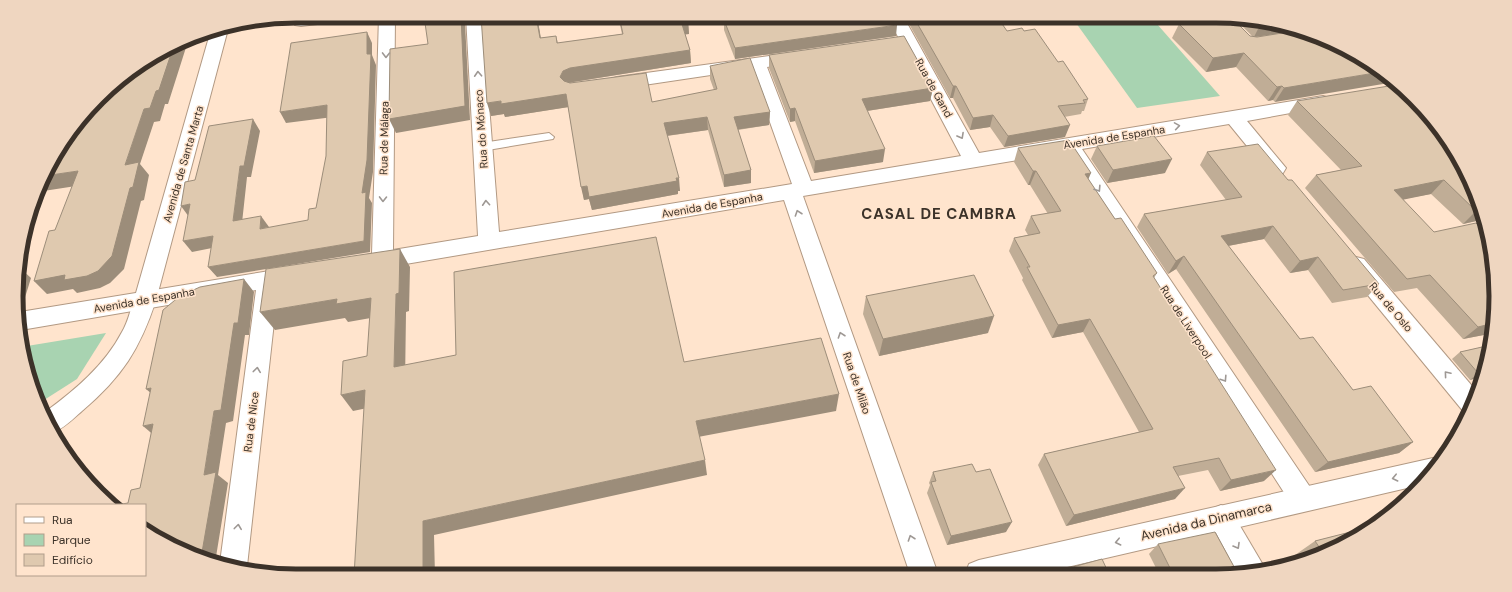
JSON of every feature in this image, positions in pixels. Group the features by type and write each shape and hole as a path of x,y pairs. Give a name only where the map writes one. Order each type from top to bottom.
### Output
{"street":[{"name":"Rua de Málaga","path":"382,260 387,23"},
{"name":"Rua do Mónaco","path":"474,23 489,242"},
{"name":"Rua de Gand","path":"899,23 973,160"},
{"name":"Avenida de Santa Marta","path":"53,420 72,406 101,380 129,342 145,300 214,35"},
{"path":"889,44 909,41"},
{"path":"603,85 812,55"},
{"name":"Rua de Milão","path":"757,63 922,569"},
{"name":"Avenida de Espanha","path":"359,264 1342,99"},
{"path":"1233,117 1289,184"},
{"name":"Rua de Liverpool","path":"1069,144 1303,499"},
{"name":"Rua de Oslo","path":"1345,251 1468,399"},
{"name":"Avenida de Espanha","path":"24,320 314,271"},
{"name":"Rua de Nice","path":"234,562 268,279"},
{"name":"Avenida da Dinamarca","path":"1000,569 1425,472"},
{"path":"1221,518 1249,567"}],"lane":[{"path":"482,147 549,137"}],"green space":[{"path":"1076,23 1156,23 1220,96 1137,108"},
{"path":"106,333 77,379 44,400 37,384 27,346"}],"building":[{"path":"425,23 461,23 465,106 389,119 390,49 428,44"},
{"path":"481,23 537,23 540,38 556,36 557,43 623,34 621,23 682,23 690,50 570,68 563,71 560,77 564,81 570,83 646,73 652,102 717,89 710,66 750,58 770,112 734,117 751,170 724,175 707,117 664,123 679,178 676,178 677,181 589,197 587,186 581,187 566,94 501,104 501,101 487,103"},
{"path":"725,23 896,23 897,25 735,48"},
{"path":"917,23 1001,23 1007,31 1022,28 1024,31 1035,29 1058,62 1063,61 1088,99 1083,100 1085,103 1058,106 1070,125 1008,136 993,115 973,118 956,86 953,86"},
{"path":"1179,24 1238,24 1250,36 1257,37 1288,32 1304,37 1337,51 1374,73 1284,88 1282,86 1277,87 1244,53 1213,58"},
{"path":"367,32 367,54 371,54 367,160 362,193 366,192 364,241 208,267 213,236 183,241 190,204 181,206 185,182 195,180 209,126 253,119 244,166 240,166 233,221 261,216 260,229 308,220 309,209 316,208 326,156 327,105 280,112 291,43"},
{"path":"904,36 933,88 862,99 885,149 815,161 795,108 790,109 769,55"},
{"path":"171,53 159,90 156,91 150,108 144,109 125,165 139,162 133,187 130,188 112,256 98,271 87,276 64,280 65,275 34,281 49,231 55,230 78,171 51,175 79,130 103,103 130,79"},
{"path":"1390,86 1409,103 1433,130 1461,175 1476,211 1444,180 1394,190 1434,232 1476,223 1481,228 1487,260 1489,296 1487,325 1478,327 1430,275 1407,279 1316,175 1362,166 1297,101"},
{"path":"1154,136 1172,159 1113,170 1097,146"},
{"path":"1069,140 1091,173 1085,174 1115,219 1121,218 1157,273 1153,276 1276,470 1231,480 1219,458 1173,467 1185,488 1074,515 1044,454 1153,429 1090,319 1058,325 1027,267 1030,267 1014,238 1040,233 1031,216 1061,211 1036,171 1033,171 1018,148"},
{"path":"1258,144 1288,180 1292,180 1379,284 1343,290 1318,257 1300,261 1273,226 1221,236 1300,339 1313,337 1353,390 1371,386 1413,442 1328,462 1184,256 1176,261 1144,214 1242,197 1207,152"},
{"path":"656,237 684,362 821,338 839,394 696,421 705,460 423,521 423,569 354,569 365,390 341,395 343,361 367,356 371,298 336,304 337,299 260,312 266,269 400,249 399,293 396,294 394,367 456,355 454,272"},
{"path":"974,275 994,316 883,339 866,296"},
{"path":"244,279 238,323 234,323 221,410 214,411 204,475 216,472 202,552 175,541 146,524 146,504 122,504 128,503 131,490 140,488 153,424 143,426 151,388 146,389 163,310 180,296 200,287"},
{"path":"1484,346 1478,373 1478,373 1460,352"},
{"path":"972,464 976,472 990,469 1012,522 951,536 931,482 936,481 933,472"},
{"path":"1353,531 1337,541 1320,548 1315,541"},
{"path":"1215,532 1235,568 1170,569 1158,544"},
{"path":"1102,559 1107,569 1065,569"}],"district":[{"name":"CASAL DE CAMBRA","path":"939,214"}]}
